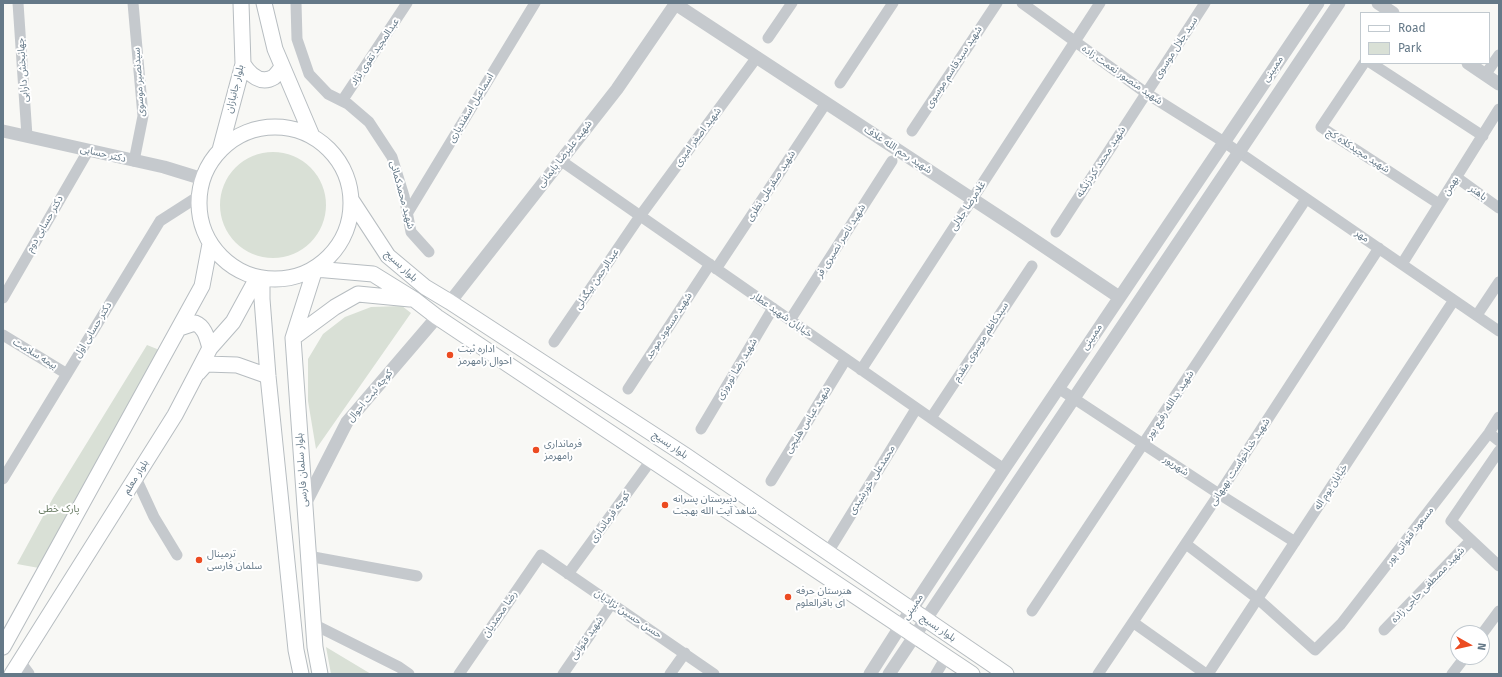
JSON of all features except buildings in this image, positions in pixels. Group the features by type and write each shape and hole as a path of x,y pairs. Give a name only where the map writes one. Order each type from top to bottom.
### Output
{"main road":[{"name":"بلوار جانبازان","path":"220,150 243,64 241,3"},
{"path":"264,3 275,48 312,136"},
{"path":"243,64 249,74 256,78 266,80 275,76 282,67"},
{"path":"273,126 293,128 312,136 328,147 340,163 348,181 352,201 350,221 342,240 331,256 315,269 297,277 277,280 260,278 239,271 222,259 210,244 200,218 199,196 203,179 210,164 220,150 235,138 253,130 273,126"},
{"name":"بلوار بسیج","path":"352,201 388,256 425,287 615,409 1006,674"},
{"path":"4,641 180,328 202,286 210,244"},
{"path":"374,274 377,263 388,256"},
{"name":"بلوار بسیج","path":"315,269 374,274 972,674"},
{"name":"بلوار سلمان فارسی","path":"315,269 293,338 313,624 315,647 320,674"},
{"path":"260,278 268,376 296,650 301,674"},
{"name":"بلوار معلم","path":"20,670 175,415 210,348 233,322 260,278"},
{"path":"293,338 336,307 358,294 415,300"},
{"path":"180,328 195,323 201,325 210,348"},
{"path":"193,378 206,364 237,364 268,376"},
{"path":"694,489 707,471"}],"street":[{"name":"جهانبخش دارابی","path":"18,3 27,136"},
{"name":"سیدنصیر موسوی","path":"133,3 143,116 134,161"},
{"name":"شهید محمدکمائی","path":"296,3 297,39 309,74 328,94 348,104 369,122 392,157 411,232 429,252"},
{"name":"عبدالمجید تقوی نژاد","path":"342,101 407,3"},
{"name":"اسماعیل اسفندیاری","path":"407,214 534,3"},
{"name":"شهید رحم الله علاف","path":"675,3 1119,297"},
{"name":"شهید علیرضا بایمانی","path":"450,302 617,89 675,3"},
{"path":"768,38 792,3"},
{"path":"840,83 893,3"},
{"name":"شهید سیدقاسم موسوی","path":"912,131 996,3"},
{"name":"شهید منصور نعمت زاده","path":"1022,3 1146,93 1224,142"},
{"name":"غلامرضا جلالی","path":"861,370 1100,3"},
{"name":"سید جلال موسوی","path":"1146,93 1205,3"},
{"name":"ممبینی","path":"870,674 1058,388 1318,3"},
{"name":"ممبینی","path":"888,674 1339,3"},
{"path":"1378,3 1392,12"},
{"path":"1485,75 1499,55"},
{"name":"شهید اصغر امیری","path":"640,216 757,57"},
{"name":"شهید مجیدکلاه کج","path":"1363,64 1321,127 1439,204"},
{"path":"1373,64 1483,136"},
{"path":"1469,64 1499,84"},
{"name":"شهید محمد کردزنگنه","path":"1056,232 1146,93"},
{"name":"شهید صفرعلی نظری","path":"713,266 826,103"},
{"name":"بهمن","path":"1402,264 1499,109"},
{"name":"دکتر حسابی","path":"3,131 164,167 203,179"},
{"name":"مهر","path":"1224,142 1499,331"},
{"name":"دکتر حسابی دوم","path":"3,298 88,150"},
{"name":"خیابان شهید عطار","path":"560,160 1004,469"},
{"name":"شهید ناصر نصیری فر","path":"790,320 892,161"},
{"name":"باهنر","path":"1456,177 1499,208"},
{"name":"دکتر حسابی اول","path":"3,479 160,221 199,196"},
{"name":"شهید یدالله رفیع پور","path":"1032,611 1306,198"},
{"name":"عبدالرحمن بیگدلی","path":"554,342 640,216"},
{"name":"شهید خداخواست بهبهانی","path":"1098,674 1219,494 1379,248"},
{"name":"شهید مسعود موحد","path":"628,388 713,266"},
{"name":"سیدکاظم موسوی مقدم","path":"931,418 1032,266"},
{"path":"1477,315 1499,282"},
{"name":"خیابان یوم اله","path":"1207,674 1258,599 1454,300"},
{"name":"شهید رضا نوروزی","path":"701,429 773,308"},
{"name":"کوچه ثبت احوال","path":"305,504 347,422 437,317"},
{"name":"بیمه سلامت","path":"3,335 67,374"},
{"name":"شهید عباس هلیچی","path":"770,481 846,359"},
{"name":"شهریور","path":"1058,388 1295,542"},
{"name":"محمدعلی خورشیدی","path":"828,552 916,409"},
{"name":"مسعود قنواتی پور","path":"1258,599 1315,650 1341,624 1489,433 1499,417"},
{"path":"1489,433 1499,441"},
{"name":"شهید مصطفی حاجی زاده","path":"1499,451 1451,521 1499,566"},
{"name":"کوچه فرمانداری","path":"568,574 652,459"},
{"path":"136,478 154,517 177,555"},
{"name":"شهید مصطفی حاجی زاده","path":"1384,630 1471,540"},
{"path":"1186,544 1258,599"},
{"name":"حسن حسین نژادیان","path":"541,555 714,674"},
{"name":"رضا محمدیان","path":"459,674 541,555"},
{"path":"308,556 417,576"},
{"name":"شهید قنواتی","path":"563,674 612,603"},
{"path":"1489,625 1499,611"},
{"path":"1134,622 1207,674"},
{"path":"313,624 399,667 409,674"},
{"path":"670,674 685,653"},
{"path":"936,674 946,657"},
{"path":"1452,674 1459,665"}],"green space":[{"path":"273,152 293,156 311,167 322,185 326,205 322,225 311,243 293,254 273,258 253,254 235,243 224,225 220,205 224,185 235,167 253,156"},
{"path":"402,306 411,313 316,449 308,401 308,359 323,334 345,317 371,307"},
{"name":"پارک خطی","path":"147,345 162,351 39,568 17,564 53,498"},
{"path":"326,647 371,674 331,674"}],"place":[{"name":"اداره ثبت احوال رامهرمز","path":"450,355"},
{"name":"فرمانداری رامهرمز","path":"536,450"},
{"name":"دبیرستان پسرانه شاهد آیت الله بهجت","path":"665,505"},
{"name":"ترمینال سلمان فارسی","path":"199,560"},
{"name":"هنرستان حرفه ای باقرالعلوم","path":"788,597"}]}
